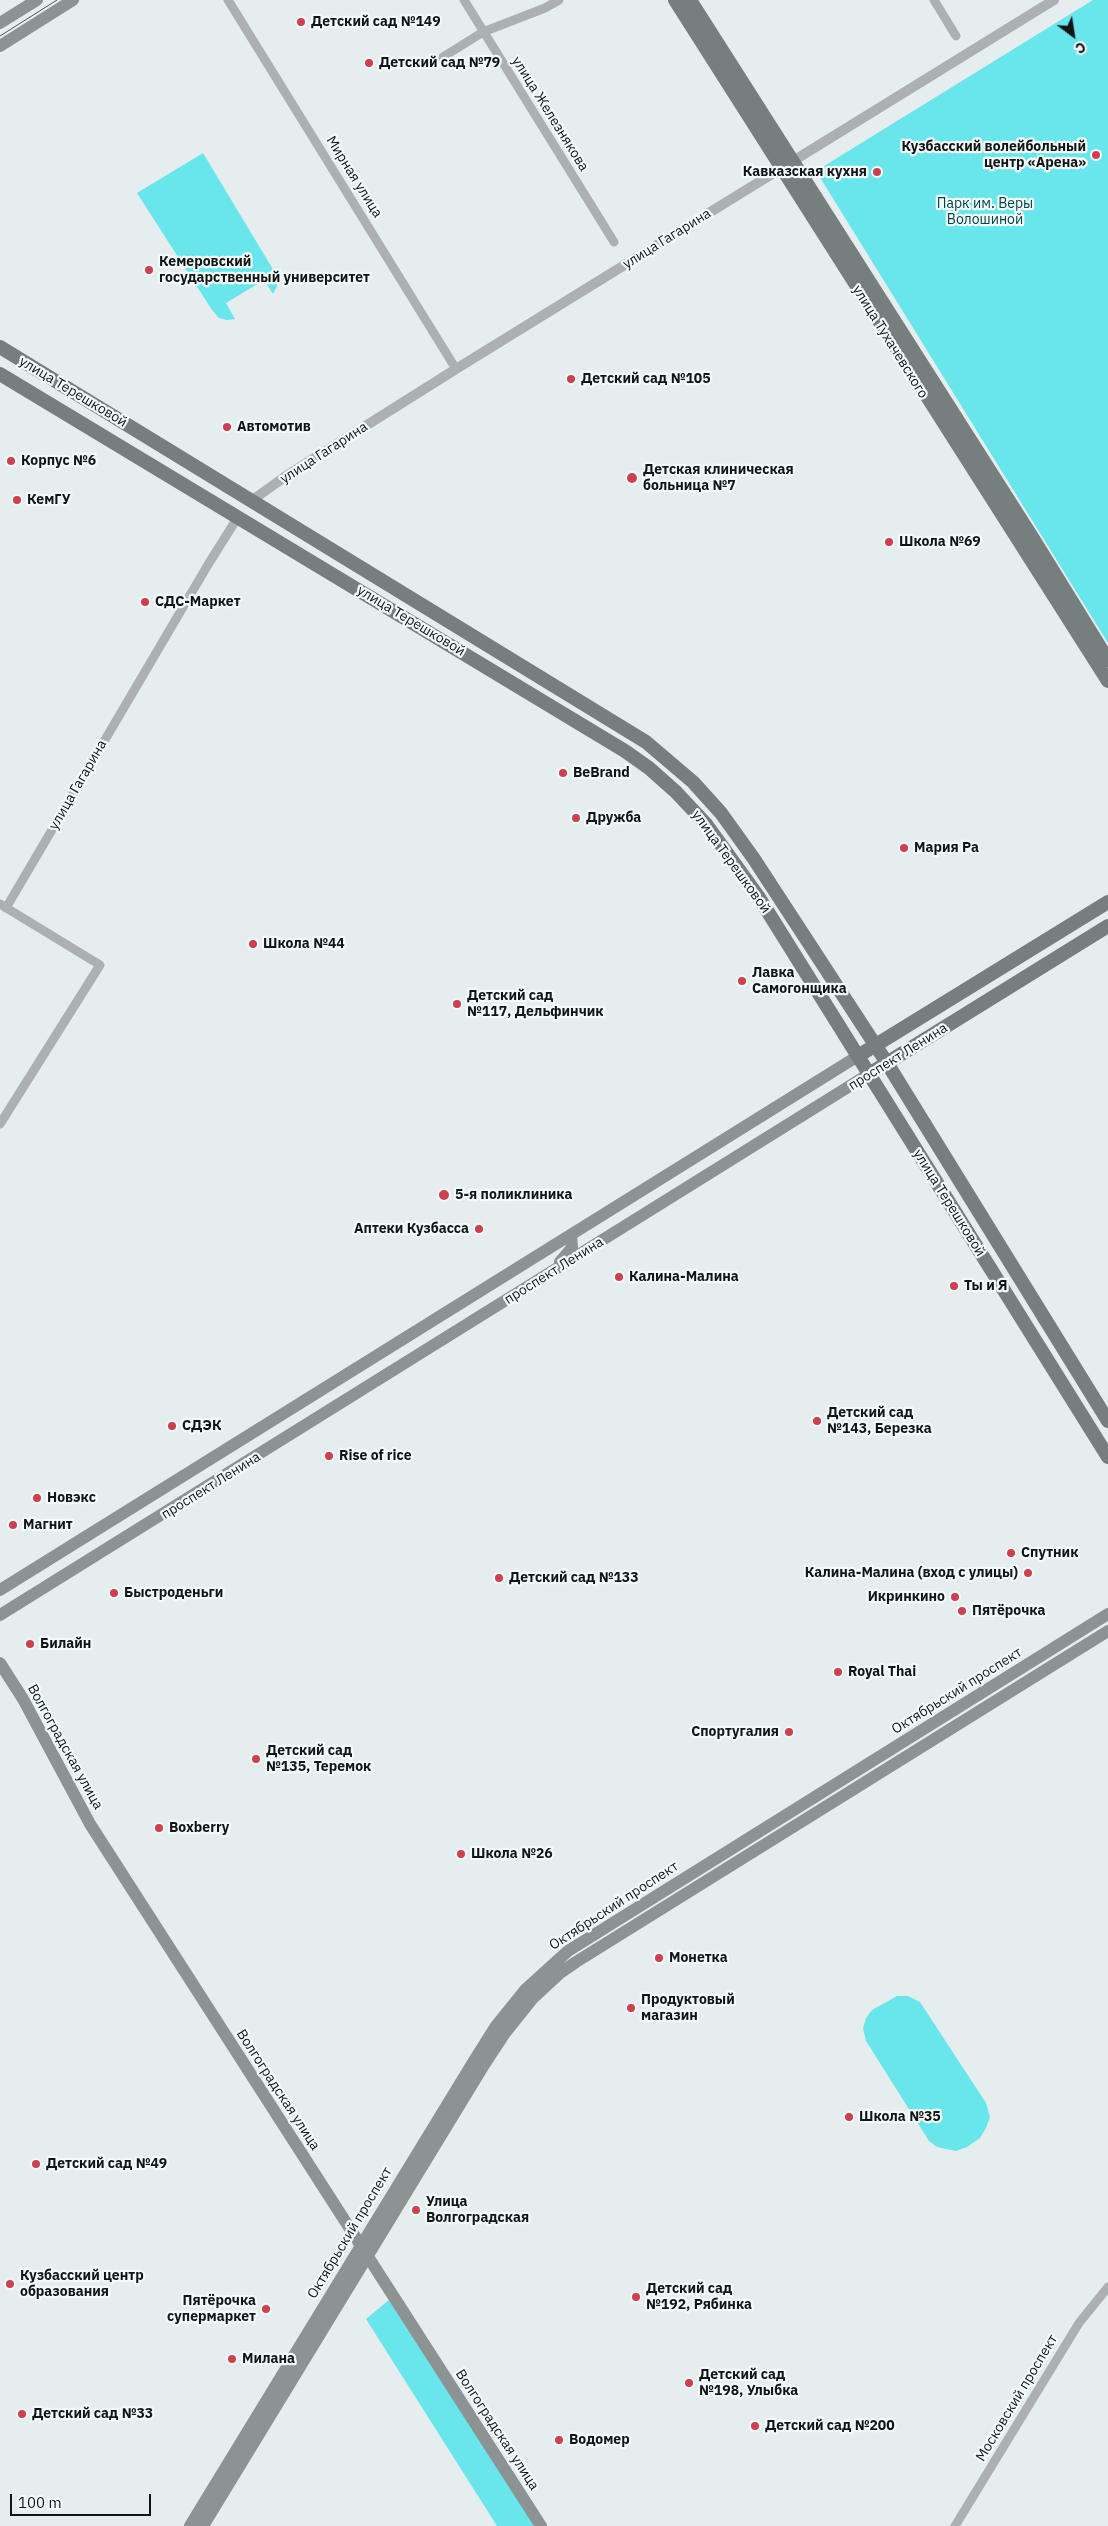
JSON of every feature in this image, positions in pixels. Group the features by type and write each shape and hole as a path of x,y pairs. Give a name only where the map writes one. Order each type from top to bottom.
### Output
{"main road":[{"path":"0,23 37,0"},
{"path":"0,46 73,0"},
{"name":"улица Тухачевского","path":"675,0 1032,537 1108,660"},
{"name":"улица Тухачевского","path":"690,0 786,166 1108,681"},
{"name":"улица Терешковой","path":"0,347 638,737 676,766 721,813 754,859 887,1064 1108,1421"},
{"name":"улица Терешковой","path":"0,374 238,516 617,747 662,779 706,824 758,896 1108,1457"},
{"name":"улица Гагарина","path":"238,516 251,501"},
{"name":"проспект Ленина","path":"0,1590 1108,902"},
{"name":"проспект Ленина","path":"0,1615 1108,926"},
{"path":"548,1275 572,1248 570,1235"},
{"name":"Октябрьский проспект","path":"203,2526 496,2026 525,1990 568,1951 1108,1614"},
{"name":"Октябрьский проспект","path":"190,2526 364,2250 505,2033 533,1998 560,1973 1108,1631"},
{"name":"Волгоградская улица","path":"0,1663 23,1699 90,1824 541,2526"}],"street":[{"name":"Мирная улица","path":"228,0 456,369"},
{"name":"улица Железнякова","path":"464,0 614,242"},
{"path":"442,57 483,32 545,8 559,0"},
{"path":"934,0 956,36"},
{"name":"улица Гагарина","path":"251,501 286,476 456,369 1054,0"},
{"name":"улица Гагарина","path":"0,1124 100,965 3,906 238,516"},
{"name":"Московский проспект","path":"955,2526 1079,2323 1108,2287"}],"green space":[{"name":"Парк им. Веры Волошиной","path":"1093,0 1108,0 1108,643 816,171"},
{"path":"203,153 274,271 277,286 273,294 264,280 226,303 235,319 219,318 212,310 137,193"},
{"path":"897,1996 908,1996 920,2002 986,2103 990,2117 986,2128 980,2138 967,2147 956,2151 937,2147 929,2141 866,2041 863,2028 866,2018 872,2010"},
{"path":"389,2300 535,2526 497,2526 366,2319"}],"tram line":[{"path":"0,36 57,0"}],"place":[{"name":"Детский сад №149","path":"301,22"},
{"name":"Детский сад №79","path":"369,63"},
{"name":"Кузбасский волейбольный центр «Арена»","path":"1096,155"},
{"name":"Кавказская кухня","path":"877,172"},
{"name":"Кемеровский государственный университет","path":"149,270"},
{"name":"Детский сад №105","path":"571,379"},
{"name":"Автомотив","path":"227,427"},
{"name":"Корпус №6","path":"11,461"},
{"name":"Детская клиническая больница №7","path":"632,478"},
{"name":"КемГУ","path":"17,500"},
{"name":"Школа №69","path":"889,542"},
{"name":"СДС-Маркет","path":"145,602"},
{"name":"BeBrand","path":"563,773"},
{"name":"Дружба","path":"576,818"},
{"name":"Мария Ра","path":"904,848"},
{"name":"Школа №44","path":"253,944"},
{"name":"Лавка Самогонщика","path":"742,981"},
{"name":"Детский сад №117, Дельфинчик","path":"457,1004"},
{"name":"5-я поликлиника","path":"444,1195"},
{"name":"Аптеки Кузбасса","path":"479,1229"},
{"name":"Калина-Малина","path":"619,1277"},
{"name":"Ты и Я","path":"954,1286"},
{"name":"Детский сад №143, Березка","path":"817,1421"},
{"name":"СДЭК","path":"172,1426"},
{"name":"Rise of rice","path":"329,1456"},
{"name":"Новэкс","path":"37,1498"},
{"name":"Магнит","path":"13,1525"},
{"name":"Спутник","path":"1011,1553"},
{"name":"Калина-Малина (вход с улицы)","path":"1028,1573"},
{"name":"Детский сад №133","path":"499,1578"},
{"name":"Быстроденьги","path":"114,1593"},
{"name":"Икринкино","path":"955,1597"},
{"name":"Пятёрочка","path":"962,1611"},
{"name":"Билайн","path":"30,1644"},
{"name":"Royal Thai","path":"838,1672"},
{"name":"Спортугалия","path":"789,1732"},
{"name":"Детский сад №135, Теремок","path":"256,1759"},
{"name":"Boxberry","path":"159,1828"},
{"name":"Школа №26","path":"461,1854"},
{"name":"Монетка","path":"659,1958"},
{"name":"Продуктовый магазин","path":"631,2008"},
{"name":"Школа №35","path":"849,2117"},
{"name":"Детский сад №49","path":"36,2164"},
{"name":"Улица Волгоградская","path":"416,2210"},
{"name":"Кузбасский центр образования","path":"10,2284"},
{"name":"Детский сад №192, Рябинка","path":"636,2297"},
{"name":"Пятёрочка супермаркет","path":"266,2309"},
{"name":"Милана","path":"232,2359"},
{"name":"Детский сад №198, Улыбка","path":"689,2383"},
{"name":"Детский сад №33","path":"22,2414"},
{"name":"Детский сад №200","path":"755,2426"},
{"name":"Водомер","path":"559,2440"}]}
